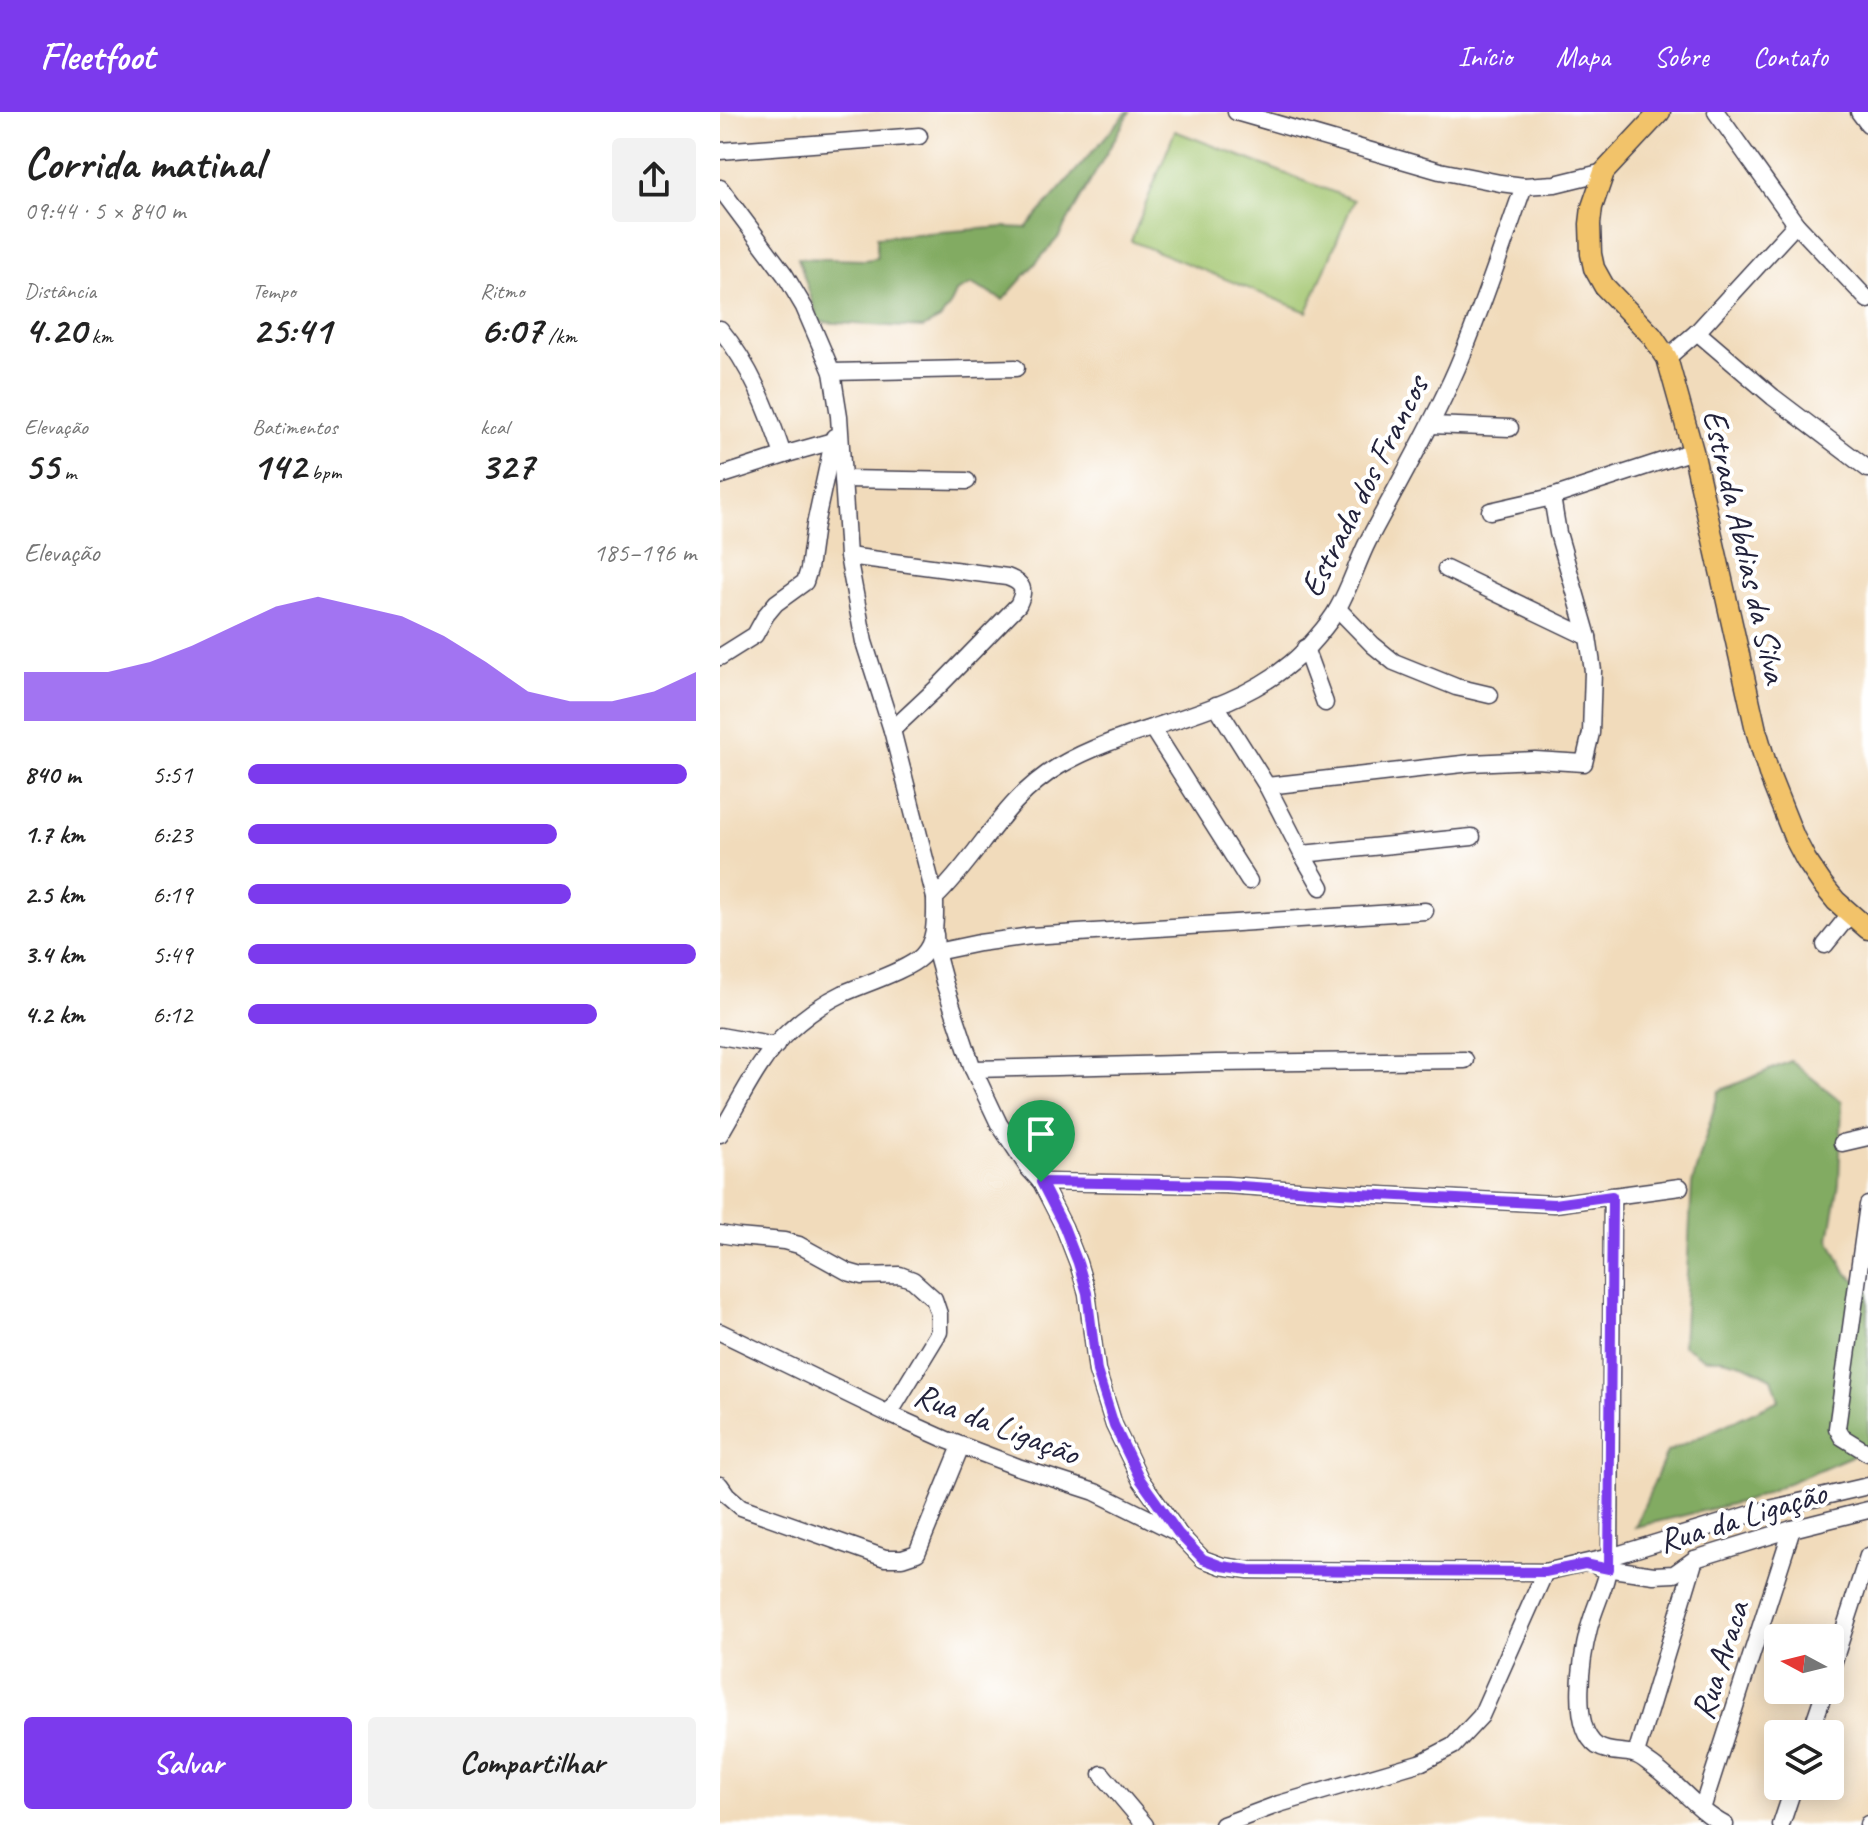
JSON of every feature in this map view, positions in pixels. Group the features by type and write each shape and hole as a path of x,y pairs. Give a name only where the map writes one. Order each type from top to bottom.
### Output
{"main road":[{"path":"1604,172 1660,112"},
{"name":"Estrada Abdias da Silva","path":"1604,172 1591,215 1594,268 1604,286 1652,336 1667,358 1693,451 1746,692 1770,777 1806,860 1823,885 1868,929"}],"street":[{"path":"1236,112 1440,171 1500,183 1524,186 1555,184 1604,172"},
{"path":"1716,112 1796,224 1868,300"},
{"path":"1859,112 1868,124"},
{"path":"720,151 919,136"},
{"name":"Estrada dos Francos","path":"935,898 958,874 1006,810 1032,784 1090,750 1216,705 1274,676 1293,662 1338,609 1366,545 1431,425 1458,366 1524,186"},
{"path":"720,188 785,275 804,307 832,372 839,416 848,556 864,642 892,730 935,898 936,952 945,985 973,1069 999,1124 1041,1182 1078,1263 1087,1293 1097,1371 1114,1425 1140,1479 1178,1533"},
{"path":"1667,358 1697,332 1796,224"},
{"path":"720,329 738,351 767,408 783,455 788,454"},
{"path":"1697,332 1773,397 1868,469"},
{"path":"832,372 1016,368"},
{"path":"720,657 755,635 776,603 805,582 839,416"},
{"path":"1431,425 1510,428"},
{"path":"720,476 833,441"},
{"path":"1490,511 1552,497 1693,451"},
{"path":"843,479 967,481"},
{"path":"1267,786 1471,763 1535,760 1584,763 1591,733 1593,671 1588,637 1558,533 1552,497"},
{"path":"848,556 1007,577 1017,581 1022,588 1018,605 892,730"},
{"path":"1446,569 1588,637"},
{"path":"1338,609 1394,662 1456,687 1490,695"},
{"path":"1305,648 1325,703"},
{"path":"1216,705 1267,786 1321,887"},
{"path":"1152,728 1249,881"},
{"path":"1302,854 1472,837"},
{"path":"936,952 1031,936 1425,911"},
{"path":"1825,945 1850,914"},
{"path":"720,1134 764,1061 787,1033 839,995 922,956 934,932"},
{"path":"720,1036 776,1046"},
{"path":"973,1069 1465,1060"},
{"path":"1842,1143 1868,1137"},
{"path":"1041,1182 1226,1185 1554,1204 1680,1187"},
{"path":"1612,1196 1609,1563 1583,1653 1581,1714 1585,1730 1599,1747 1610,1752 1636,1754 1725,1825"},
{"path":"1868,1205 1837,1428 1842,1437 1868,1453"},
{"path":"720,1234 799,1245 848,1272 862,1276 900,1275 913,1280 934,1299 939,1314 939,1332 889,1414"},
{"name":"Rua da Ligação","path":"720,1332 961,1446 1095,1492 1178,1533 1203,1559 1222,1566 1249,1570 1545,1572 1609,1563 1664,1575 1674,1574 1695,1559 1792,1529 1868,1510"},
{"path":"720,1485 741,1507 885,1558 902,1558 917,1553 961,1446"},
{"name":"Rua da Ligação","path":"1609,1563 1761,1511 1868,1486"},
{"name":"Rua Araca","path":"1702,1809 1792,1529"},
{"path":"1844,1630 1868,1556"},
{"path":"1636,1754 1695,1559"},
{"path":"1223,1825 1279,1804 1422,1762 1453,1746 1481,1716 1545,1572"},
{"path":"1102,1774 1145,1825"},
{"path":"1781,1825 1789,1800"}],"green space":[{"path":"1130,112 1058,238 1003,300 972,284 956,292 940,319 923,328 819,322 798,258 865,260 877,258 877,237 1026,228"},
{"path":"1175,131 1354,200 1307,312 1131,241"},
{"path":"1791,1061 1842,1102 1839,1183 1829,1239 1846,1272 1868,1290 1868,1449 1748,1500 1635,1527 1667,1452 1779,1400 1772,1378 1746,1365 1723,1359 1705,1359 1683,1345 1692,1184 1719,1091"}],"route":[{"path":"1041,1182 1226,1185 1554,1204 1612,1196 1609,1569 1585,1564 1545,1572 1249,1570 1203,1559 1178,1533 1140,1479 1114,1425 1097,1371 1087,1293 1078,1263 1041,1182"}]}
